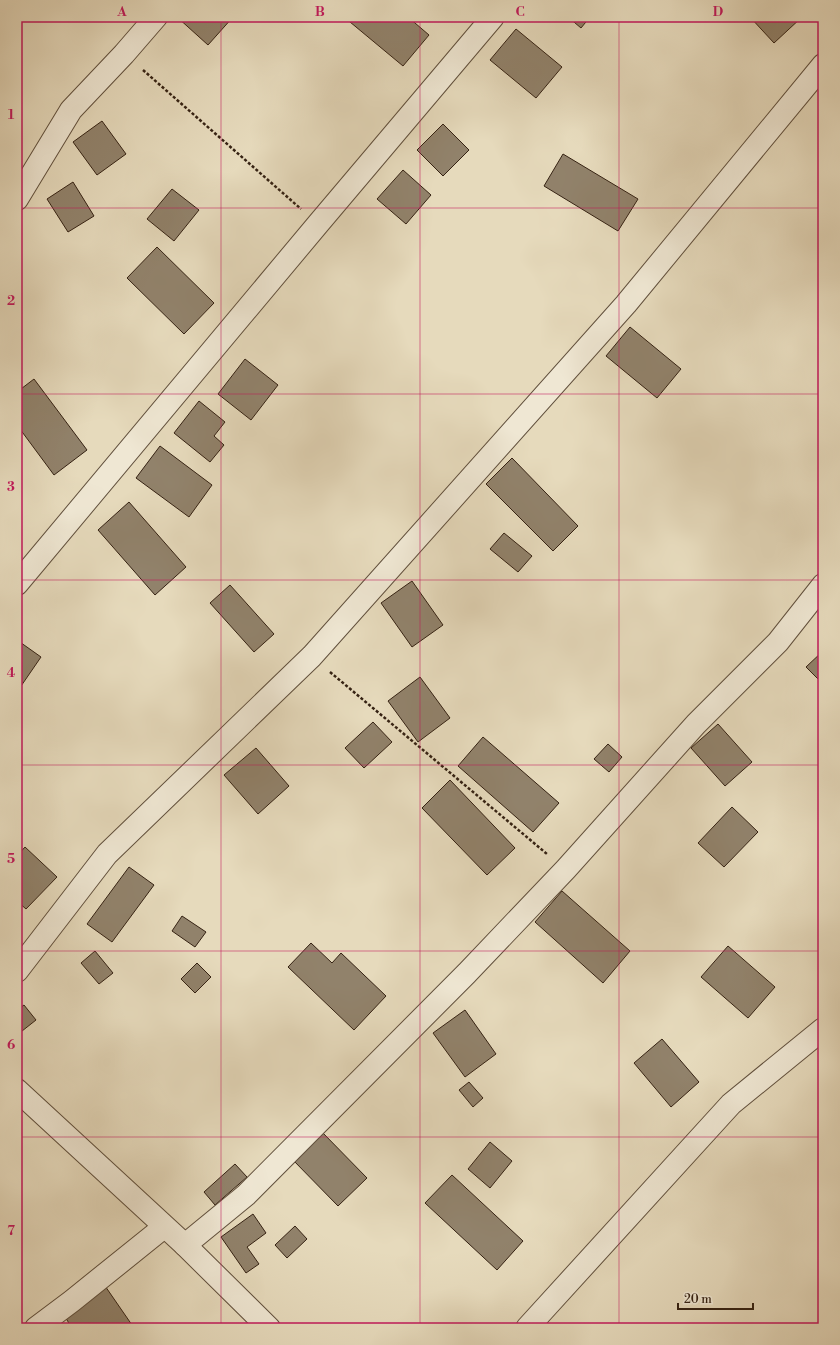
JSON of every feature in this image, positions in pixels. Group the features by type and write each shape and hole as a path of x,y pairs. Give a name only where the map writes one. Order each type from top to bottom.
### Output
{"street":[{"path":"17,199 71,110 124,54 156,17"},
{"path":"17,584 493,17"},
{"path":"17,971 107,854 312,656 626,304 823,65"},
{"path":"185,1245 246,1195 467,973 566,869 696,724 778,642 823,585"},
{"path":"527,1328 731,1104 823,1029"},
{"path":"17,1090 185,1245 269,1328"},
{"path":"36,1328 164,1227"}],"path":[{"path":"124,54 318,224"},
{"path":"312,656 566,869"}],"building":[{"path":"177,17 233,17 208,45"},
{"path":"344,17 408,17 429,35 403,66"},
{"path":"568,17 590,17 581,28"},
{"path":"750,17 802,17 774,43"},
{"path":"516,29 562,67 536,98 490,60"},
{"path":"102,121 126,154 97,175 73,142"},
{"path":"443,124 469,150 443,176 417,150"},
{"path":"563,154 638,199 618,231 544,186"},
{"path":"403,170 431,195 406,224 377,199"},
{"path":"73,182 94,216 68,232 47,199"},
{"path":"172,189 199,210 174,241 147,219"},
{"path":"157,247 214,303 184,334 127,278"},
{"path":"630,327 681,369 657,398 606,356"},
{"path":"245,359 278,385 251,420 218,394"},
{"path":"34,379 87,450 54,475 17,425 17,392"},
{"path":"199,401 225,422 214,436 224,445 210,462 174,433"},
{"path":"160,446 212,485 189,517 136,478"},
{"path":"512,458 578,526 553,551 486,484"},
{"path":"129,502 186,567 155,595 98,530"},
{"path":"504,533 532,556 518,572 490,549"},
{"path":"412,581 443,625 412,647 381,603"},
{"path":"230,585 274,634 254,652 210,603"},
{"path":"17,640 41,657 19,689 17,687"},
{"path":"823,651 823,684 806,667"},
{"path":"420,677 450,718 418,742 388,701"},
{"path":"373,722 392,742 364,768 345,748"},
{"path":"718,724 752,762 725,786 691,748"},
{"path":"483,737 559,803 533,832 458,766"},
{"path":"608,744 622,757 609,772 594,759"},
{"path":"256,748 289,786 258,814 224,775"},
{"path":"450,780 515,848 487,875 422,808"},
{"path":"732,807 758,832 724,867 698,843"},
{"path":"25,847 57,877 26,909 17,901 17,856"},
{"path":"129,867 154,885 112,942 87,924"},
{"path":"562,891 630,951 603,983 535,922"},
{"path":"182,916 206,932 195,947 172,931"},
{"path":"311,943 332,963 341,953 386,996 354,1030 288,967"},
{"path":"728,946 775,987 748,1018 701,977"},
{"path":"95,951 113,973 99,984 81,963"},
{"path":"197,963 211,977 195,993 181,979"},
{"path":"24,1005 36,1020 17,1035 17,1010"},
{"path":"465,1010 496,1054 465,1077 433,1033"},
{"path":"662,1039 699,1082 671,1107 634,1063"},
{"path":"469,1082 483,1098 473,1107 459,1090"},
{"path":"321,1131 367,1178 338,1206 292,1159"},
{"path":"490,1142 512,1161 490,1188 468,1169"},
{"path":"235,1164 247,1177 215,1205 204,1192"},
{"path":"452,1175 523,1241 497,1270 425,1203"},
{"path":"253,1214 266,1233 247,1247 259,1264 246,1273 221,1237"},
{"path":"295,1226 307,1239 287,1258 275,1245"},
{"path":"103,1283 132,1325 127,1328 72,1328 62,1312"}]}
